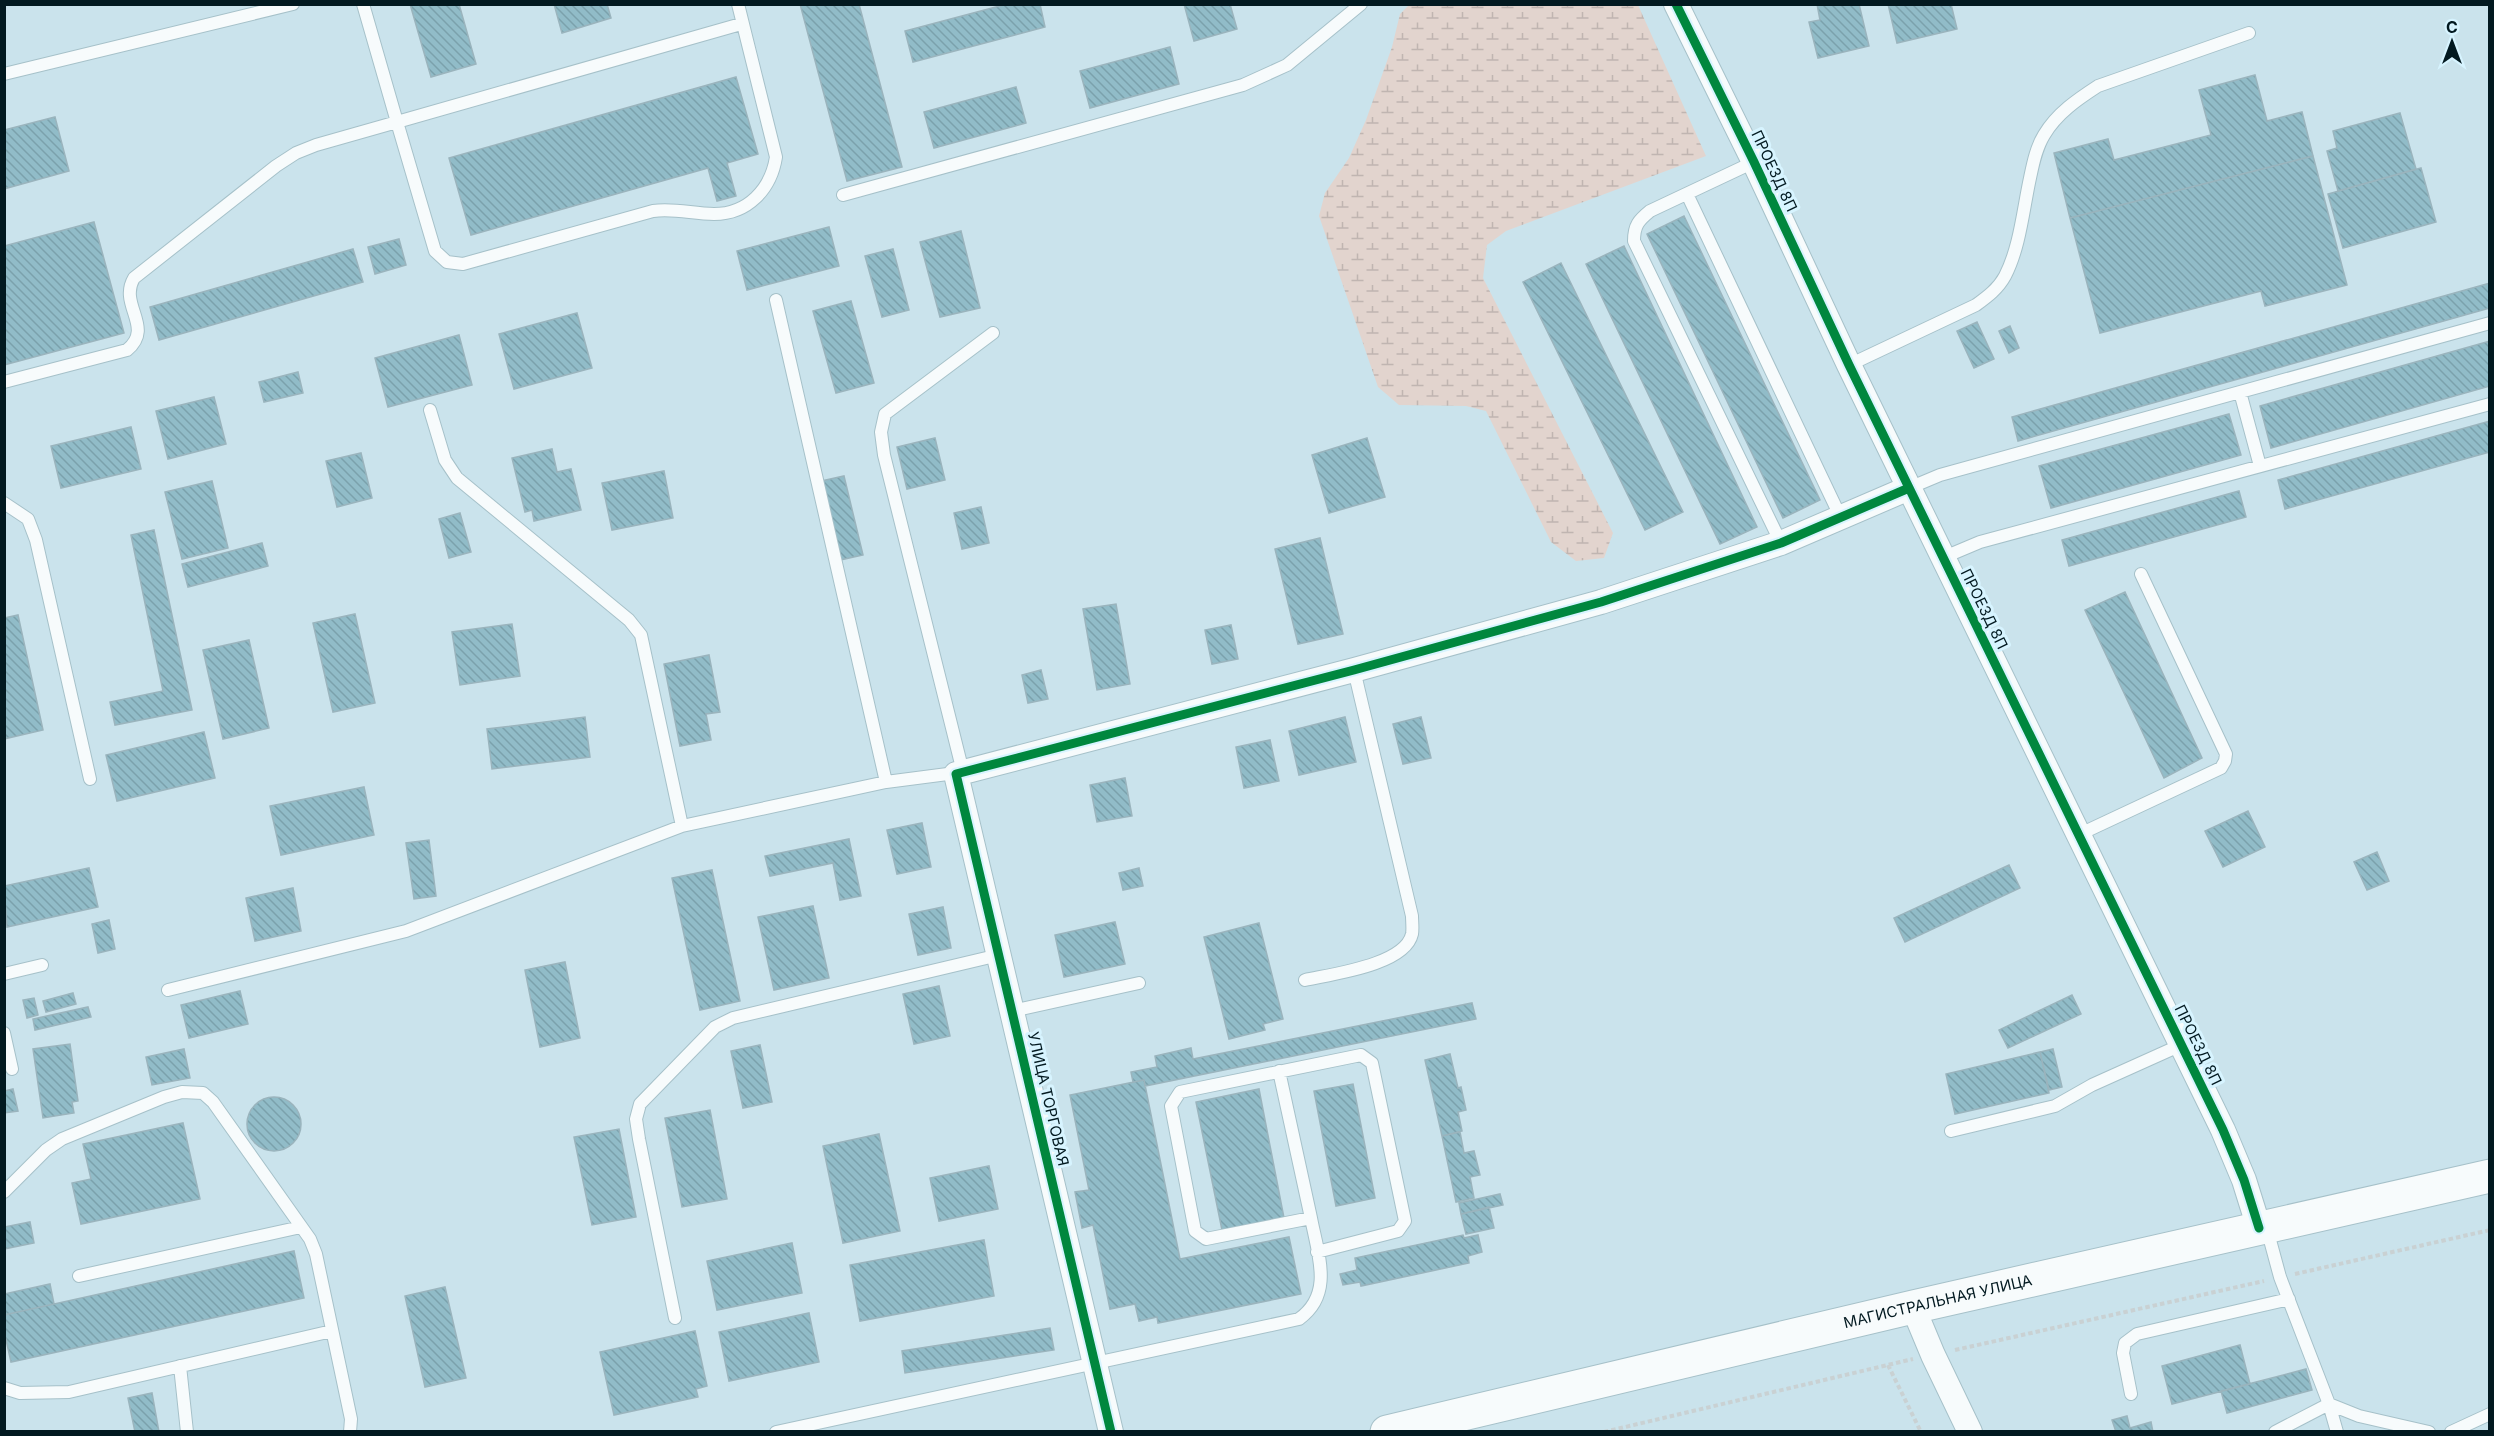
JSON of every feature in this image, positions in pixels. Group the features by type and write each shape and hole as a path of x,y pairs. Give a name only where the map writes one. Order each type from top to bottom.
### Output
{"main road":[{"name":"МАГИСТРАЛЬНАЯ УЛИЦА","path":"1387,1431 1913,1307 2490,1176"}],"street":[{"name":"ПРОЕЗД 8П","path":"1676,4 1754,162 1942,558 2236,1158 2263,1227"},
{"path":"960,773 1354,670 1601,602 1781,543 1910,488"},
{"name":"УЛИЦА ТОРГОВАЯ","path":"960,773 999,956 1111,1431"},
{"path":"1913,1307 1933,1355 1970,1431"}],"lane":[{"path":"4,74 293,4"},
{"path":"363,4 435,251 447,262 463,264 653,211 669,209 713,214 725,213 743,207 765,189 774,173 776,157 773,138 741,24 738,4"},
{"path":"843,195 1243,85 1287,65 1360,4"},
{"path":"4,382 127,350 136,342 139,332 129,294 129,286 134,278 276,166 296,153 741,24"},
{"path":"1849,365 1957,314 1992,293 2004,277 2014,254 2031,173 2043,136 2055,119 2080,97 2098,86 2249,33"},
{"path":"1754,162 1650,211 1638,221 1634,230 1634,241 1781,543"},
{"path":"1687,194 1841,518"},
{"path":"776,300 886,782"},
{"path":"1910,488 1940,475 2490,323"},
{"path":"168,990 406,931 681,826 886,782 960,773 884,455 881,432 885,414 993,333"},
{"path":"2240,392 2260,466"},
{"path":"1942,558 1980,542 2490,404"},
{"path":"430,410 444,460 457,478 629,620 641,635 681,826"},
{"path":"4,503 28,519 36,540 90,779"},
{"path":"2078,835 2221,768 2225,761 2226,754 2141,574"},
{"path":"1305,980 1390,959 1405,947 1412,935 1412,916 1354,670"},
{"path":"675,1318 639,1139 636,1119 640,1104 715,1027 734,1018 999,956"},
{"path":"4,974 42,965"},
{"path":"1012,1011 1139,983"},
{"path":"4,1033 12,1069"},
{"path":"1952,1131 2055,1106 2092,1085 2181,1045"},
{"path":"1311,1218 1206,1239 1195,1231 1171,1106 1180,1092 1361,1055 1372,1063 1405,1221 1398,1231 1317,1252"},
{"path":"776,1431 1299,1319 1312,1310 1319,1296 1321,1277 1311,1218 1279,1071"},
{"path":"4,1192 46,1150 62,1139 164,1097 193,1092 203,1094 213,1102 301,1227 316,1254 351,1419 350,1431"},
{"path":"79,1276 301,1227"},
{"path":"2263,1227 2337,1431"},
{"path":"2131,1394 2123,1353 2125,1343 2137,1334 2289,1299"},
{"path":"4,1388 20,1393 69,1392 332,1331"},
{"path":"180,1366 187,1431"},
{"path":"2275,1431 2329,1404 2359,1416 2429,1431"},
{"path":"2451,1431 2490,1413"}],"path":[{"path":"1604,1431 2490,1230"},
{"path":"1888,1365 1922,1431"}],"green space":[{"path":"1410,4 1638,5 1706,156 1506,231 1487,245 1483,278 1613,533 1604,558 1576,561 1551,542 1486,411 1466,406 1399,405 1378,387 1319,216 1325,193 1349,158 1366,120 1392,47 1400,14"}],"building":[{"path":"410,4 459,4 476,64 431,77"},
{"path":"554,4 607,4 611,18 562,33"},
{"path":"800,4 859,4 902,167 847,181"},
{"path":"1007,4 1040,4 1045,27 913,62 905,31"},
{"path":"1184,4 1230,4 1237,29 1194,41"},
{"path":"1817,4 1859,4 1869,46 1818,58 1809,22 1820,20"},
{"path":"1888,4 1951,4 1957,29 1897,43"},
{"path":"1170,47 1179,84 1090,108 1080,71"},
{"path":"2255,75 2267,121 2302,112 2313,156 2070,218 2054,153 2108,139 2114,160 2211,135 2199,90"},
{"path":"736,77 758,154 727,163 736,196 717,201 708,168 471,235 449,158"},
{"path":"1016,87 1026,123 934,148 924,112"},
{"path":"2400,113 2416,169 2338,191 2327,151 2337,148 2333,131"},
{"path":"55,117 69,171 4,189 4,130"},
{"path":"2313,156 2347,285 2265,306 2261,291 2100,333 2070,218"},
{"path":"2421,168 2436,222 2343,248 2328,194"},
{"path":"1684,216 1820,500 1783,518 1647,234"},
{"path":"94,222 124,333 4,365 4,246"},
{"path":"829,227 839,266 747,290 737,251"},
{"path":"961,231 980,308 940,317 920,242"},
{"path":"399,239 406,265 375,274 368,247"},
{"path":"1624,246 1757,527 1720,544 1586,264"},
{"path":"353,249 363,282 159,340 150,307"},
{"path":"893,249 909,310 882,317 865,256"},
{"path":"1561,263 1683,512 1645,530 1523,282"},
{"path":"2490,283 2490,308 2018,441 2012,417"},
{"path":"851,301 874,383 836,393 813,311"},
{"path":"577,313 592,368 514,389 499,334"},
{"path":"1977,322 1994,359 1974,368 1957,331"},
{"path":"2010,326 2019,348 2009,353 1999,331"},
{"path":"459,335 472,385 388,407 375,358"},
{"path":"2490,341 2490,386 2271,448 2260,406"},
{"path":"298,372 303,393 264,402 259,382"},
{"path":"214,397 226,444 168,459 156,411"},
{"path":"2229,414 2241,455 2051,508 2039,466"},
{"path":"2490,421 2490,452 2285,509 2278,480"},
{"path":"131,427 141,469 61,488 51,446"},
{"path":"935,438 945,480 907,489 897,447"},
{"path":"1367,438 1385,497 1329,513 1312,455"},
{"path":"552,449 557,472 571,469 581,510 534,521 532,510 525,512 512,458"},
{"path":"361,453 372,498 337,507 326,461"},
{"path":"664,471 673,518 612,530 602,483"},
{"path":"844,476 863,555 840,560 821,481"},
{"path":"212,481 228,548 182,559 165,492"},
{"path":"2239,491 2246,517 2069,566 2062,540"},
{"path":"981,507 989,543 962,549 954,513"},
{"path":"460,513 471,552 449,558 439,519"},
{"path":"154,530 192,710 115,725 110,702 163,691 131,535"},
{"path":"1320,538 1343,634 1298,644 1275,549"},
{"path":"262,543 268,566 188,587 182,564"},
{"path":"2125,592 2202,758 2164,778 2085,610"},
{"path":"1116,604 1130,684 1097,690 1083,609"},
{"path":"355,614 375,703 333,712 313,623"},
{"path":"18,615 43,730 4,739 4,618"},
{"path":"512,624 520,676 460,685 452,632"},
{"path":"1231,625 1238,659 1212,664 1205,630"},
{"path":"249,640 269,728 223,739 203,650"},
{"path":"709,655 720,712 706,714 711,740 680,746 664,664"},
{"path":"1041,670 1048,699 1028,703 1022,675"},
{"path":"585,717 590,757 492,769 487,729"},
{"path":"1345,717 1356,762 1299,775 1289,731"},
{"path":"1421,717 1431,758 1403,764 1393,724"},
{"path":"204,732 215,778 117,801 106,755"},
{"path":"1270,740 1279,781 1244,788 1236,747"},
{"path":"1125,778 1132,816 1097,822 1090,785"},
{"path":"364,787 374,835 281,855 270,806"},
{"path":"2248,811 2265,847 2223,867 2205,831"},
{"path":"922,823 931,867 897,874 887,830"},
{"path":"849,839 861,896 840,900 833,863 770,876 765,856"},
{"path":"429,840 436,896 414,899 406,843"},
{"path":"2377,852 2389,881 2367,890 2354,862"},
{"path":"2009,865 2020,888 1905,942 1894,918"},
{"path":"89,868 98,907 7,927 4,886"},
{"path":"1139,868 1143,886 1123,890 1119,873"},
{"path":"712,870 740,1001 700,1010 672,878"},
{"path":"293,888 301,931 255,941 246,898"},
{"path":"813,906 829,978 774,990 758,917"},
{"path":"943,907 951,948 918,955 909,914"},
{"path":"109,920 115,949 98,953 92,924"},
{"path":"1115,922 1125,964 1064,977 1055,935"},
{"path":"1259,923 1283,1019 1263,1024 1265,1030 1229,1039 1204,937"},
{"path":"565,962 580,1038 540,1047 525,970"},
{"path":"939,986 950,1036 914,1044 903,994"},
{"path":"240,991 248,1024 189,1038 181,1005"},
{"path":"73,993 76,1004 46,1012 43,1001"},
{"path":"2072,995 2081,1014 2008,1048 1999,1030"},
{"path":"34,998 38,1015 27,1018 23,1000"},
{"path":"1472,1003 1476,1019 1145,1086 1144,1080 1133,1082 1131,1072 1157,1067 1155,1056 1191,1048 1193,1059"},
{"path":"88,1007 91,1017 35,1030 33,1019"},
{"path":"70,1044 78,1101 72,1102 74,1113 43,1118 33,1049"},
{"path":"760,1045 772,1102 743,1108 731,1051"},
{"path":"184,1049 190,1078 152,1085 146,1057"},
{"path":"2053,1049 2062,1087 2049,1090 2040,1052"},
{"path":"2040,1052 2049,1093 1955,1114 1946,1074"},
{"path":"1450,1054 1466,1110 1458,1112 1462,1131 1442,1136 1425,1060"},
{"path":"1144,1080 1180,1259 1289,1237 1301,1294 1158,1323 1157,1317 1139,1321 1135,1304 1110,1309 1093,1225 1082,1228 1075,1192 1089,1190 1070,1095"},
{"path":"1353,1084 1375,1198 1336,1206 1314,1091"},
{"path":"13,1089 18,1111 4,1113 4,1091"},
{"path":"1259,1089 1284,1218 1222,1230 1196,1102"},
{"path":"274,1097 284,1099 293,1105 299,1114 301,1124 299,1134 293,1143 284,1149 274,1151 264,1149 255,1143 249,1134 247,1124 249,1114 255,1105 264,1099"},
{"path":"710,1110 727,1199 682,1207 665,1118"},
{"path":"183,1123 200,1199 81,1224 72,1183 91,1179 83,1144"},
{"path":"619,1129 636,1217 592,1225 574,1137"},
{"path":"1460,1132 1464,1153 1474,1151 1480,1175 1470,1177 1474,1198 1456,1202 1442,1136"},
{"path":"879,1134 900,1231 843,1243 823,1146"},
{"path":"989,1166 998,1209 939,1221 930,1178"},
{"path":"1500,1194 1503,1205 1461,1214 1459,1203"},
{"path":"1489,1207 1494,1228 1466,1234 1461,1214"},
{"path":"30,1222 34,1243 4,1249 4,1227"},
{"path":"1463,1235 1464,1238 1478,1235 1482,1252 1468,1256 1469,1263 1361,1286 1360,1282 1343,1285 1340,1274 1357,1270 1355,1258"},
{"path":"984,1240 994,1296 860,1321 850,1265"},
{"path":"792,1243 802,1293 717,1310 707,1261"},
{"path":"294,1251 304,1298 11,1362 4,1331 4,1315"},
{"path":"50,1284 54,1304 4,1315 4,1294"},
{"path":"445,1287 466,1378 425,1387 405,1296"},
{"path":"809,1313 819,1362 729,1381 719,1332"},
{"path":"1050,1328 1054,1350 905,1373 902,1351"},
{"path":"695,1331 707,1386 696,1389 698,1397 614,1415 600,1352"},
{"path":"2240,1345 2250,1384 2172,1404 2162,1366"},
{"path":"2306,1369 2312,1390 2227,1413 2221,1391"},
{"path":"152,1393 159,1432 135,1432 128,1398"},
{"path":"2127,1416 2130,1428 2151,1422 2153,1432 2116,1432 2112,1420"}],"cycle path":[{"path":"1676,4 1754,162 1849,365 2223,1130 2244,1180 2259,1228"},
{"path":"1111,1432 956,774 1354,670 1601,602 1781,543 1909,488"}]}
